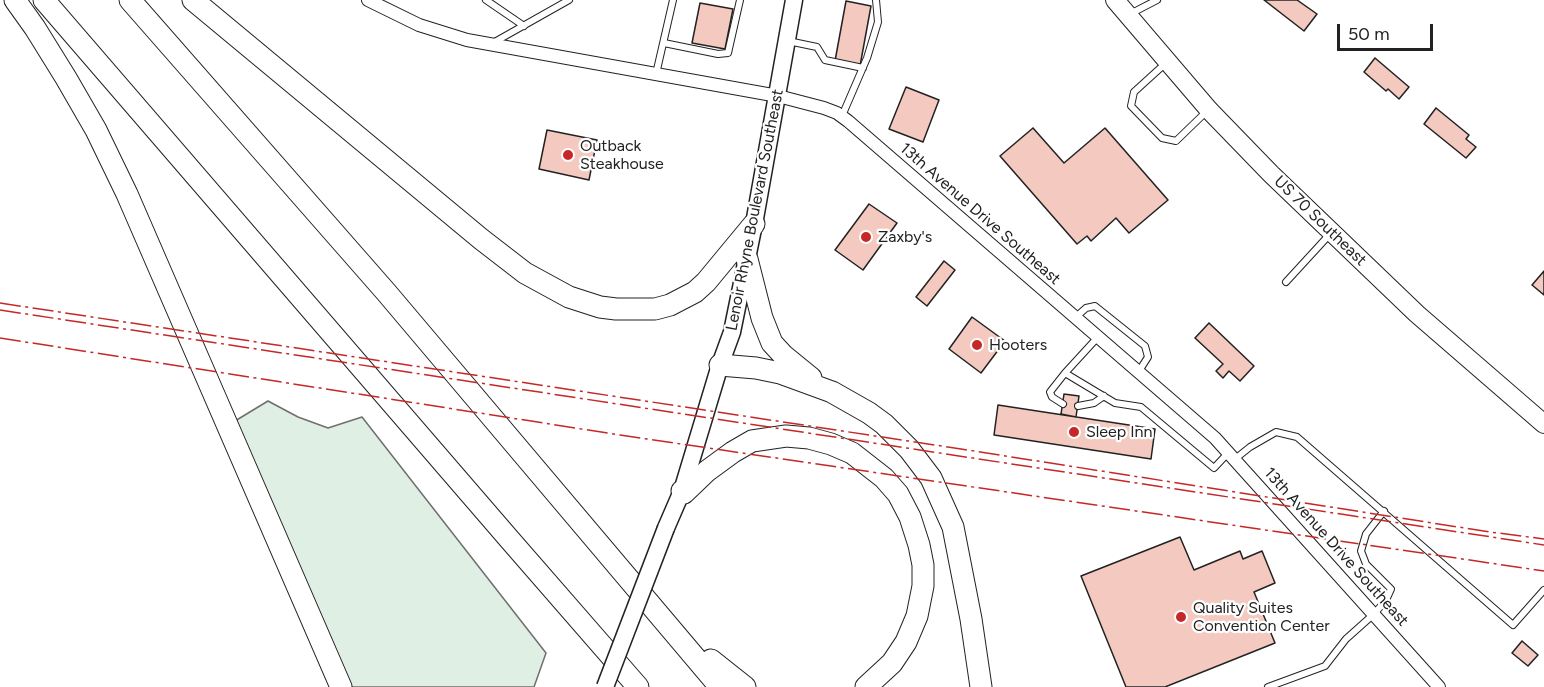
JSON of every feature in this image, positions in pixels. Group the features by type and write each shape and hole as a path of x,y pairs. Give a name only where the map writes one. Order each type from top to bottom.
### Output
{"highway":[{"path":"15,0 35,28 96,130 127,194 341,687"},
{"path":"44,0 638,687"},
{"path":"130,0 386,292 720,687"},
{"path":"194,0 481,239 525,273 569,297 600,307 616,309 656,309 670,305 695,292 706,282 754,224"},
{"path":"747,259 762,318 772,343 798,369 869,413 897,436 920,463 939,494 953,527 963,573 981,687"},
{"path":"720,365 780,373 832,392"},
{"path":"681,491 684,493 707,471 752,441 786,436 809,438 831,444 852,453 884,478 898,494 910,517 919,545 923,586 917,616 906,642 892,663 866,687"},
{"path":"658,615 720,669 746,687"}],"main road":[{"name":"Lenoir Rhyne Boulevard Southeast","path":"605,687 681,491 732,332 778,96 794,0"},
{"name":"US 70 Southeast","path":"1115,0 1209,110 1331,232 1417,314 1544,423"}],"street":[{"name":"13th Avenue Drive Southeast","path":"368,0 419,25 447,34 490,44 778,96 825,108 841,116 1193,418 1232,456 1439,687"}],"lane":[{"path":"486,0 524,26"},
{"path":"490,44 569,0"},
{"path":"656,74 673,0"},
{"path":"664,43 718,54 728,53 740,0"},
{"path":"841,116 863,68 878,22 876,0"},
{"path":"1127,15 1157,0"},
{"path":"787,41 817,47 825,60 863,68"},
{"path":"1167,62 1134,92 1131,105 1162,138 1176,141 1209,110"},
{"path":"1286,282 1331,232"},
{"path":"1076,317 1086,308 1095,306 1145,346 1149,357 1139,371"},
{"path":"1063,404 1052,397 1050,392 1098,336"},
{"path":"1065,373 1115,403 1141,406 1214,468 1276,432 1297,437 1513,624 1544,590"},
{"path":"1078,406 1094,403 1104,396"},
{"path":"1268,687 1325,666 1346,639 1386,600 1391,589 1366,564 1361,551 1366,534 1384,511"}],"green space":[{"path":"268,401 298,417 328,428 362,417 546,653 534,687 342,687 235,421"}],"building":[{"path":"1264,0 1297,0 1317,14 1304,31"},
{"path":"846,1 871,6 860,66 835,61"},
{"path":"700,3 733,9 725,49 692,43"},
{"path":"1375,58 1409,87 1399,99 1364,72"},
{"path":"906,87 939,100 923,142 889,129"},
{"path":"1436,108 1469,135 1466,139 1476,147 1466,158 1424,124"},
{"path":"1033,128 1064,163 1105,128 1168,200 1129,233 1116,218 1091,241 1087,236 1077,244 1000,156"},
{"name":"Outback Steakhouse","path":"547,130 597,140 589,180 539,169"},
{"name":"Zaxby's","path":"869,204 897,223 863,270 835,250"},
{"path":"944,261 955,270 927,306 916,297"},
{"path":"1544,271 1544,295 1532,285"},
{"name":"Hooters","path":"972,317 1005,341 981,373 949,349"},
{"path":"1209,323 1254,366 1240,381 1229,371 1223,378 1216,371 1223,364 1195,338"},
{"path":"1064,394 1079,396 1076,417 1061,414"},
{"name":"Sleep Inn","path":"998,405 1155,429 1151,459 994,435"},
{"name":"Quality Suites Convention Center","path":"1180,537 1194,570 1240,551 1243,559 1262,551 1275,583 1254,592 1275,643 1165,687 1126,687 1081,576"},
{"path":"1522,641 1538,655 1528,666 1512,653"}],"power":[{"path":"0,303 1544,539"},
{"path":"0,310 1544,545"},
{"path":"0,338 620,435 1544,571"}],"place":[{"name":"Outback Steakhouse","path":"568,155"},
{"name":"Zaxby's","path":"866,237"},
{"name":"Hooters","path":"977,345"},
{"name":"Sleep Inn","path":"1074,432"},
{"name":"Quality Suites Convention Center","path":"1181,617"}]}
